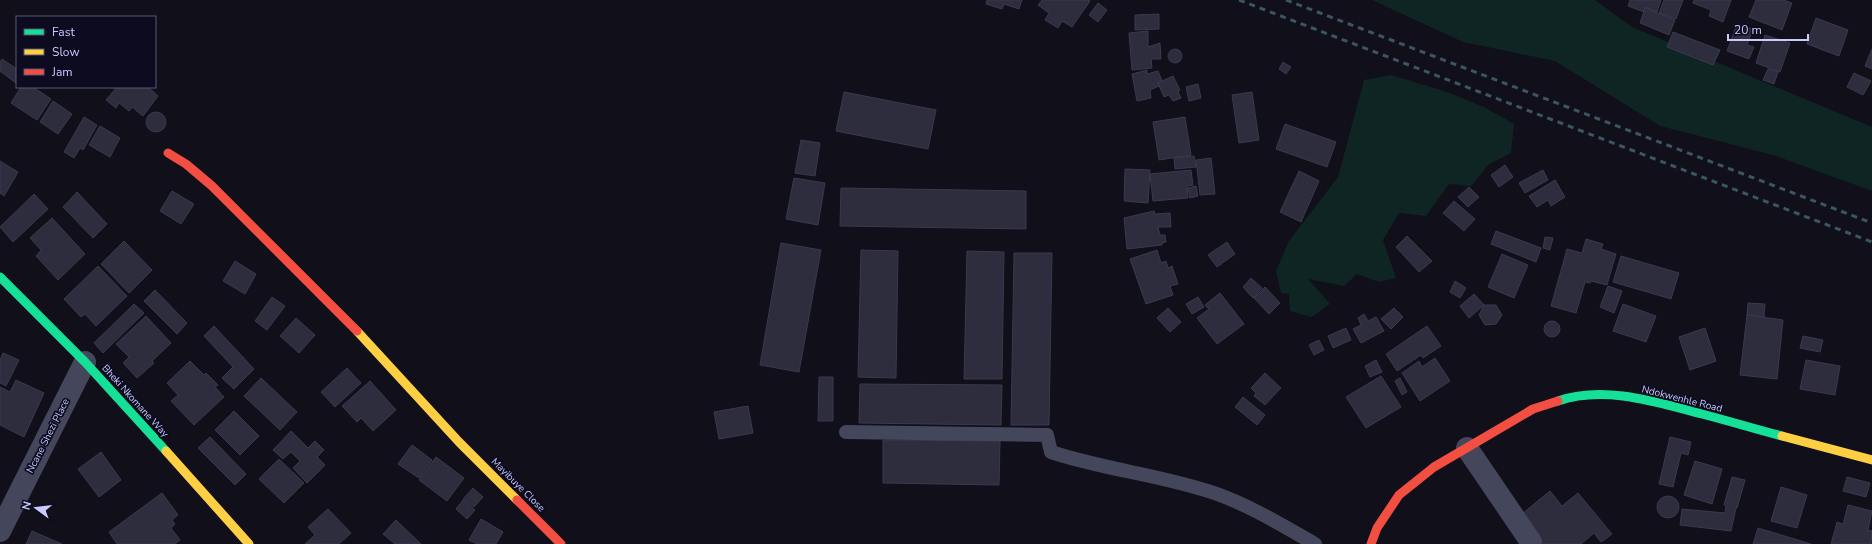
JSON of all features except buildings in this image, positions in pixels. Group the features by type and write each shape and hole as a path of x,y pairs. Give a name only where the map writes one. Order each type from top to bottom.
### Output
{"street":[{"name":"Mayibuye Close","path":"168,153 186,164 212,186 359,333 460,442 561,544"},
{"name":"Bheki Nkomane Way","path":"0,277 86,362 249,544"},
{"name":"Ncane Shezi Place","path":"0,530 86,362"},
{"name":"Ndokwenhle Road","path":"1370,544 1377,528 1399,495 1434,467 1533,409 1572,396 1611,395 1653,401 1872,460"},
{"path":"1467,448 1531,542"}],"lane":[{"path":"846,432 1048,435 1051,452 1067,458 1162,478 1218,494 1274,521 1315,544"}],"green space":[{"path":"1372,0 1595,0 1632,27 1872,127 1872,191 1773,155 1660,126 1555,61 1463,42"},
{"path":"1391,75 1444,91 1484,107 1514,124 1511,153 1489,164 1471,186 1449,184 1426,216 1399,213 1383,240 1396,278 1379,282 1357,274 1344,286 1308,279 1330,304 1312,317 1290,311 1289,294 1281,293 1276,271 1289,241 1338,177 1364,80"}],"railway":[{"path":"1239,0 1872,242"},
{"path":"1286,0 1872,223"}],"traffic: fast":[{"path":"0,277 85,362 166,451"},
{"path":"1558,401 1576,396 1593,395 1630,397 1648,400 1782,436"}],"traffic: slow":[{"path":"357,331 459,442 517,500"},
{"path":"1782,436 1872,460"},
{"path":"166,451 249,544"}],"traffic: jam":[{"path":"168,153 186,164 212,186 357,331"},
{"path":"1371,544 1377,528 1399,495 1434,467 1533,409 1558,401"},
{"path":"517,500 561,544"}]}
